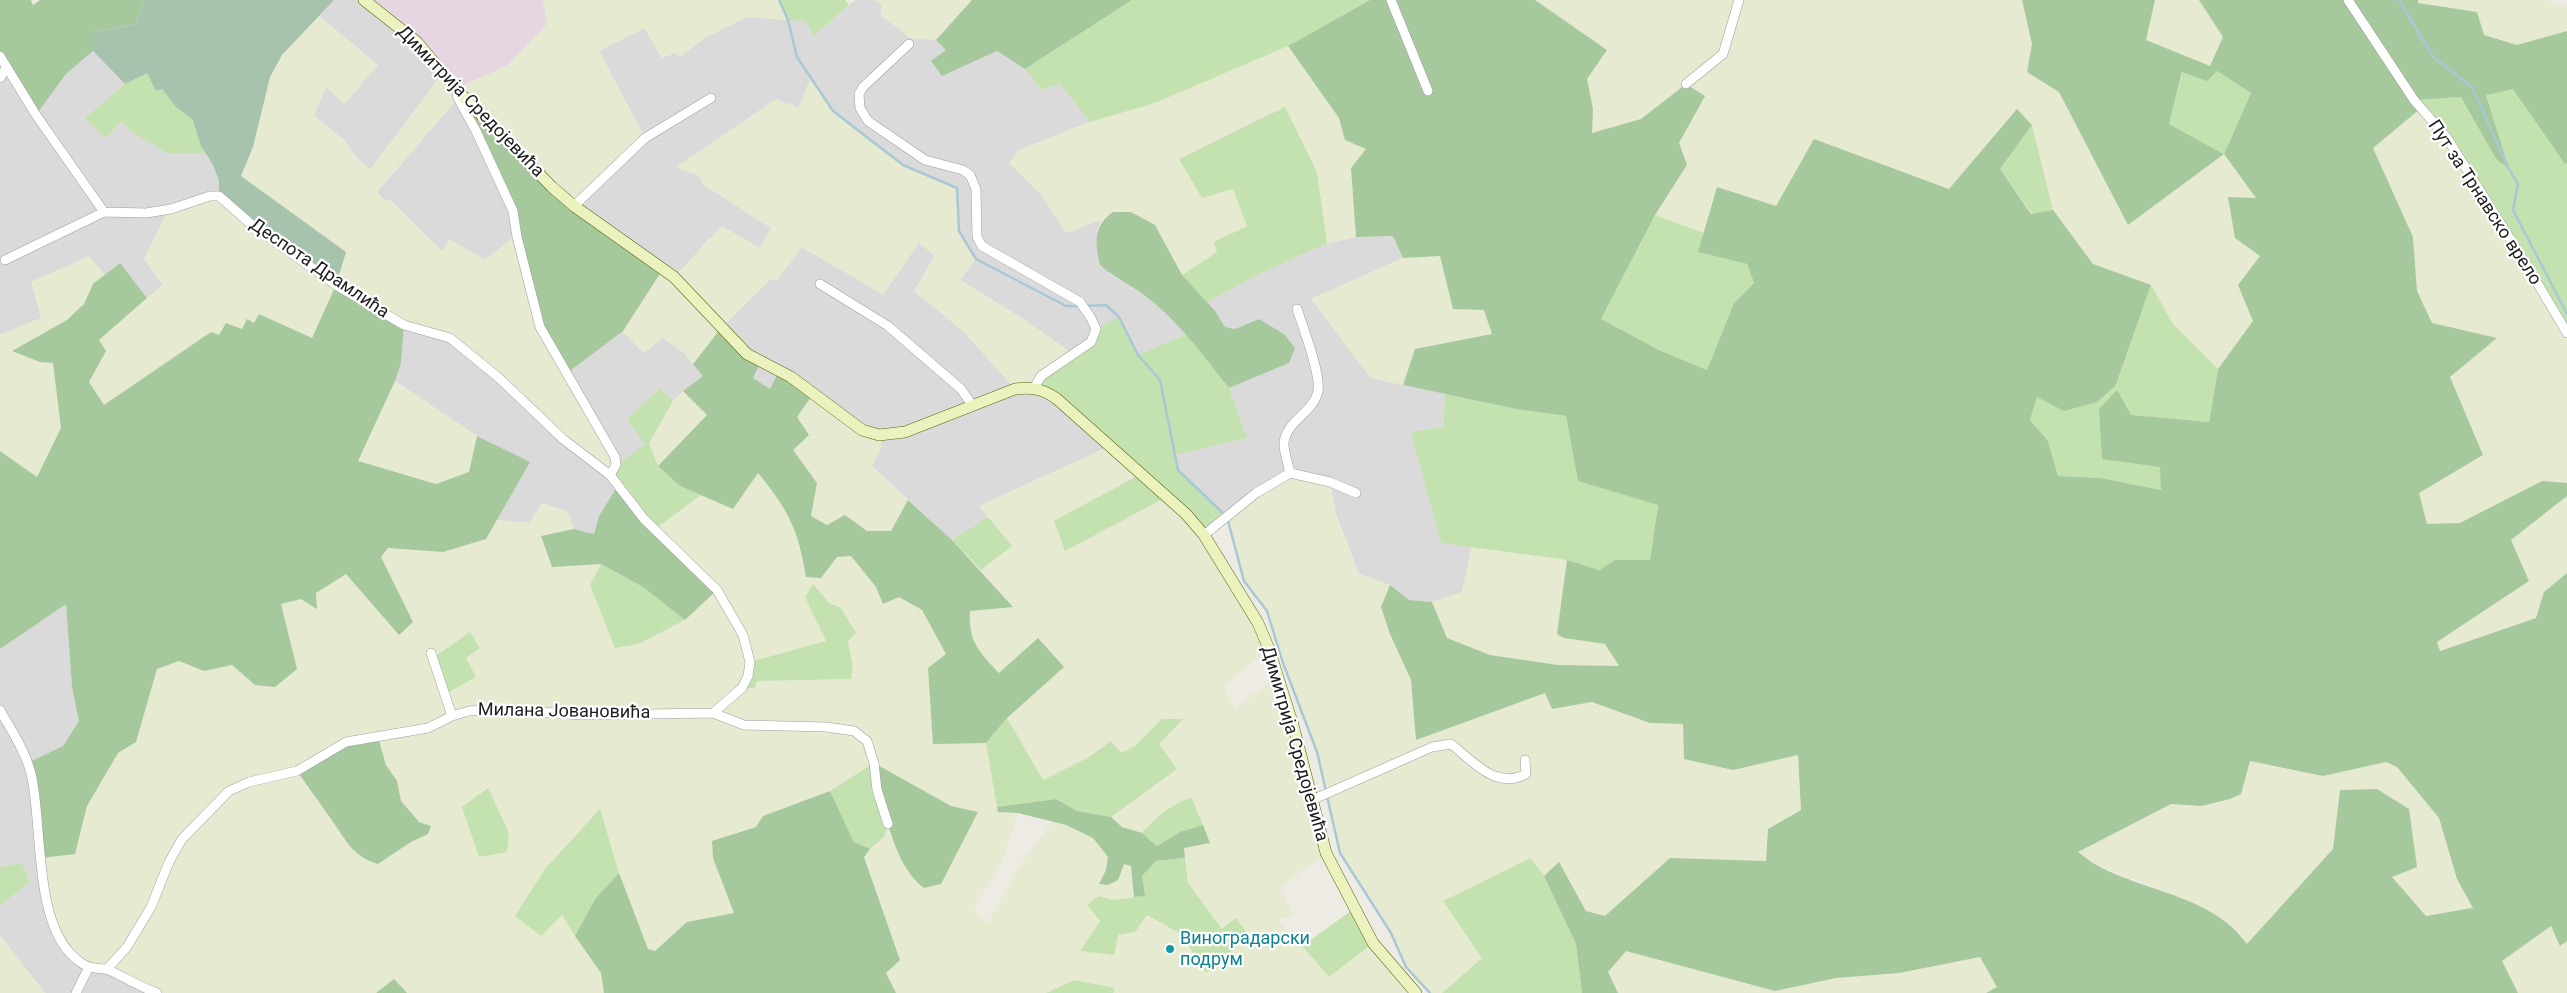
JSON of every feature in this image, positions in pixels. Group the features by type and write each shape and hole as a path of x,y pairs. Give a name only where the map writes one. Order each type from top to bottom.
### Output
{"street":[{"name":"Димитрија Средојевића","path":"364,0 417,42 456,89 499,135 574,206 674,277 747,354 791,377 862,430 879,435 896,434 1015,389 1034,388 1057,399 1186,514 1204,535 1258,624 1269,649 1293,725 1326,853 1373,943 1416,993"},
{"path":"1391,0 1428,91"},
{"path":"1686,84 1723,54 1739,0"},
{"name":"Пут за Трнавско врело","path":"2348,0 2414,100 2447,138 2567,333"},
{"path":"909,44 863,87 859,100 863,116 925,160 963,170 970,175 976,189 977,237 982,246 1080,302 1094,323 1095,335 1091,342 1041,376 1034,388"},
{"path":"0,56 36,115 104,212"},
{"path":"0,78 6,68"},
{"path":"456,89 458,98 476,131 513,211 517,237 540,327 548,344 608,442 615,457 616,465 610,476 644,519 717,590 743,635 750,662 748,676 742,688 713,713 744,725 826,727 854,731 867,741 874,763 877,790 888,824"},
{"path":"574,206 645,138 712,98"},
{"name":"Деспота Драмлића","path":"6,260 104,212 146,213 171,209 210,196 219,196 252,225 336,285 404,325 450,338 499,378 563,439 610,476"},
{"path":"820,284 888,326 961,389 972,405"},
{"path":"1290,473 1284,447 1285,437 1295,422 1311,405 1318,391 1316,375 1297,309"},
{"path":"1204,535 1256,493 1290,473 1330,482 1356,493"},
{"path":"431,653 452,716"},
{"name":"Милана Јовановића","path":"107,969 126,947 151,907 169,862 182,839 229,791 249,782 297,771 346,742 428,728 452,716 482,709 581,715 713,713"},
{"path":"0,710 22,747 32,777 43,875 48,905 56,931 69,952 89,967 107,969 136,985 157,993"},
{"path":"1312,800 1432,747 1451,744 1493,777 1515,780 1526,774 1525,760"},
{"path":"76,993 89,967"}],"shaded area":[{"path":"334,0 364,0 444,72 370,170 357,158 344,140 313,115 326,88 378,65 319,16"},
{"path":"364,0 543,0 547,24 508,65 456,89 444,72"},
{"path":"855,0 874,0 881,4 910,38 936,40 946,50 942,76 997,51 1025,69 1042,90 1060,84 1090,122 1019,150 1009,163 1042,196 1066,233 1101,220 1097,231 1110,274 1152,301 1187,334 1138,355 1119,317 1073,354 1025,320 960,280 976,259 959,231 957,188 903,165 874,145 833,111 811,78 798,109 789,103 677,168 698,175 704,185 771,228 760,248 710,237 676,278 574,206 645,138 599,51 645,28 662,58 675,53 680,57 706,37 747,17 805,21 814,36"},
{"path":"93,51 125,84 86,118 106,139 121,121 132,132 167,153 205,153 213,165 219,181 219,196 171,209 163,220 144,259 163,285 147,298 120,263 105,275 89,256 41,318 0,335 0,56 36,115 66,74"},
{"path":"458,98 513,211 517,237 511,239 485,260 450,240 442,251 390,199 385,201 377,192"},
{"path":"1394,236 1403,258 1311,299 1371,378 1445,394 1443,427 1412,432 1441,543 1472,546 1462,592 1432,602 1409,600 1390,585 1359,574 1336,514 1330,482 1227,517 1178,470 1175,455 1247,438 1229,388 1289,363 1284,334 1259,319 1235,329 1225,327 1206,303 1253,277 1327,243 1356,237"},
{"path":"919,243 935,255 914,291 963,331 1015,389 1034,388 1110,446 979,506 988,517 952,540 872,466 882,446 779,372 770,389 753,378 760,361 722,327 771,278 789,265 802,247 839,269"},
{"path":"404,325 450,338 618,485 599,516 594,534 574,529 567,511 529,523 497,520 529,462 477,436 395,381 401,363"},
{"path":"623,331 643,353 663,338 683,352 704,375 673,401 660,388 627,419 646,444 616,465 566,374"},
{"path":"66,603 72,687 79,721 63,746 107,969 149,993 45,993 0,935 0,906 30,882 22,863 0,867 0,649"}],"green space":[{"path":"0,0 31,0 33,5 40,0 144,0 136,24 93,32 93,51 66,74 36,115 0,56"},
{"path":"144,0 334,0 282,55 270,77 253,147 241,176 346,252 336,285 219,196 219,181 213,165 201,146 193,120 176,107 162,89 156,91 147,73 125,84 93,51 93,32 136,24"},
{"path":"543,0 779,0 788,20 747,17 706,37 680,57 675,53 662,58 644,28 599,51 645,138 574,206 458,98 377,192 385,201 389,199 442,251 449,239 485,260 511,239 517,237 534,308 615,457 610,475 450,338 404,325 336,286 312,338 259,314 254,323 242,329 219,336 211,332 104,406 89,382 106,351 99,340 163,285 144,259 163,220 171,209 210,196 346,252 241,176 253,147 270,77 282,55 319,16 378,65 345,104 326,88 314,115 344,140 357,158 370,170 444,72 456,89 508,65 547,24"},
{"path":"779,0 845,0 849,5 814,36 805,21 788,20"},
{"path":"874,0 972,0 936,40 910,38 881,16 881,4"},
{"path":"972,0 1132,0 1025,69 997,51 942,76 931,61 946,50 936,40"},
{"path":"1132,0 1370,0 1288,46 1155,103 1090,122 1060,84 1042,90 1025,69"},
{"path":"1370,0 1535,0 1607,50 1587,79 1593,109 1592,133 1641,119 1686,84 1705,96 1679,143 1687,165 1655,215 1601,319 1659,350 1707,370 1734,303 1754,283 1747,264 1698,252 1717,187 1776,206 1814,139 1949,189 2017,109 2032,125 2000,169 2031,214 2053,210 2093,264 2151,285 2116,385 2097,402 2064,411 2037,397 2030,420 2048,441 2058,476 2101,478 2161,490 2160,467 2102,459 2099,409 2117,390 2131,415 2209,422 2218,369 2253,321 2238,285 2260,256 2235,238 2228,197 2256,198 2224,154 2128,225 2059,92 2027,72 2032,44 2022,0 2155,0 2146,40 2210,66 2223,37 2199,0 2348,0 2350,5 2355,0 2418,0 2418,3 2477,12 2484,35 2517,45 2567,31 2567,163 2565,164 2513,89 2486,95 2509,169 2496,159 2461,97 2415,100 2421,108 2373,148 2413,237 2417,291 2432,323 2497,338 2450,377 2483,455 2419,493 2427,524 2460,523 2542,481 2567,483 2567,496 2511,540 2529,581 2437,642 2440,651 2536,618 2544,592 2567,573 2567,941 2560,946 2551,926 2502,961 2518,993 1986,993 1997,987 1980,957 1899,973 1836,978 1775,991 1626,951 1608,972 1618,993 1582,993 1576,944 1544,876 1559,862 1586,911 1605,916 1670,858 1766,861 1768,829 1801,810 1798,755 1733,770 1684,759 1683,724 1650,723 1592,702 1552,709 1545,693 1416,740 1411,680 1390,634 1381,607 1390,585 1409,600 1432,602 1447,638 1490,655 1558,665 1619,666 1605,644 1564,638 1557,634 1567,560 1599,570 1615,560 1650,560 1658,505 1578,481 1566,416 1516,409 1403,385 1415,349 1492,334 1484,310 1453,309 1440,256 1403,258 1393,236 1356,237 1351,168 1366,149 1345,140 1339,118 1288,46","holes":["2217,71 2251,93 2224,154 2169,124 2182,72 2207,81","2250,761 2323,776 2386,762 2397,767 2439,818 2457,879 2475,912 2472,908 2426,916 2392,877 2417,867 2409,809 2377,789 2340,790 2333,849 2247,944 2233,928 2199,906 2119,876 2097,865 2078,852 2171,804 2202,806 2230,799 2241,794"]},
{"path":"1535,0 2022,0 2032,44 2027,72 2059,92 2128,225 2224,154 2257,199 2228,197 2260,256 2238,285 2254,321 2218,369 2173,324 2151,285 2093,264 2053,210 2032,125 2017,110 1949,189 1814,139 1776,206 1717,187 1704,233 1655,215 1687,166 1678,143 1686,84 1641,119 1592,133 1593,109 1587,79 1607,50"},
{"path":"2155,0 2199,0 2223,37 2210,67 2145,40"},
{"path":"2418,0 2545,0 2567,8 2567,31 2517,45 2484,35 2418,3"},
{"path":"1288,46 1339,118 1345,140 1366,149 1351,168 1356,237 1327,243 1317,172 1233,189 1247,226 1214,242 1217,252 1182,275 1155,225 1113,212 1101,220 1066,233 1042,196 1009,163 1019,150 1090,122 1155,103"},
{"path":"2183,71 2217,71 2251,93 2224,154 2169,124"},
{"path":"147,72 181,111 193,120 205,153 167,153 132,132 121,121 106,139 85,118 125,84"},
{"path":"811,77 833,111 874,145 903,165 957,188 959,231 976,259 960,280 1025,320 1073,354 1036,382 1015,389 963,331 914,291 935,256 919,243 883,295 802,247 777,281 771,279 722,327 693,364 683,352 663,338 644,353 623,331 663,269 674,277 722,226 760,248 771,228 704,185 698,175 676,167 776,99 798,109"},
{"path":"2514,89 2565,164 2567,163 2567,333 2447,138 2414,100 2461,97 2496,159 2508,168 2486,94"},
{"path":"458,98 574,206 663,269 623,331 566,374 548,344 513,211"},
{"path":"1285,107 1317,172 1327,243 1253,277 1206,303 1182,275 1217,252 1214,242 1247,226 1233,189 1202,198 1179,159"},
{"path":"2421,108 2447,138 2567,333 2567,483 2542,481 2460,523 2427,524 2419,493 2482,455 2450,378 2496,338 2432,323 2417,291 2413,237 2373,148"},
{"path":"2032,125 2053,210 2032,214 2000,169"},
{"path":"1113,212 1131,212 1155,225 1182,275 1215,311 1225,327 1235,329 1259,319 1284,334 1295,348 1289,363 1229,388 1193,343 1164,312 1100,265 1097,235 1106,217"},
{"path":"1655,215 1704,233 1699,252 1747,264 1754,283 1734,303 1707,370 1659,350 1601,319"},
{"path":"89,256 105,275 93,284 84,304 67,320 13,351 40,362 53,363 61,428 37,477 0,451 0,335 41,318 31,282"},
{"path":"1440,256 1453,308 1484,309 1493,334 1415,349 1403,385 1371,378 1311,299 1403,258"},
{"path":"120,263 147,298 99,340 106,351 89,382 104,405 211,332 219,335 226,323 242,329 247,319 254,323 259,314 312,338 336,285 404,325 401,363 395,381 358,461 436,484 469,472 477,436 530,462 486,539 443,552 388,548 381,557 413,622 399,635 346,574 316,593 317,609 301,599 281,604 297,669 275,687 255,685 232,665 204,671 179,661 157,669 136,742 118,753 87,806 75,854 41,858 28,763 63,746 79,721 72,687 66,604 0,649 0,451 37,477 61,428 53,363 40,362 12,351 67,320 84,304 93,284"},
{"path":"2151,285 2173,324 2218,369 2209,422 2130,415 2099,409 2161,467 2162,490 2101,478 2058,476 2048,441 2030,420 2037,397 2116,386"},
{"path":"1119,317 1138,355 1187,334 1229,388 1247,438 1175,455 1178,470 1227,517 1204,535 1167,497 1065,551 1054,521 1141,474 1035,385 1091,342 1096,329"},
{"path":"722,327 761,361 753,378 770,389 779,371 813,394 797,417 809,435 793,450 817,483 811,516 827,525 845,515 867,531 891,531 908,500 952,540 1013,607 970,611 973,638 992,666 999,673 1038,638 1064,667 1007,718 986,743 933,744 928,668 946,654 922,610 899,597 883,604 876,587 851,556 837,557 821,578 806,577 800,546 791,521 758,473 733,509 680,486 658,466 707,415 683,391 703,376 693,364"},
{"path":"395,381 477,436 469,472 436,484 358,461"},
{"path":"660,388 673,401 649,443 658,466 680,486 701,495 655,529 610,475 616,465 645,444 627,419"},
{"path":"683,391 708,415 658,466 649,443 673,401"},
{"path":"813,394 879,435 882,446 872,466 908,500 891,531 867,531 845,515 827,525 811,516 817,483 793,450 808,435 796,417"},
{"path":"1445,394 1516,409 1566,416 1578,481 1658,504 1650,560 1615,560 1599,570 1567,560 1441,543 1411,432 1443,427"},
{"path":"1110,446 1142,474 1065,551 1168,497 1186,514 1269,649 1223,686 1235,708 1277,676 1326,853 1279,888 1294,915 1278,920 1329,977 1373,943 1416,993 1113,993 1115,988 1074,980 1046,993 896,993 886,973 900,959 864,856 884,837 888,824 900,853 978,812 951,806 874,763 830,791 763,816 756,826 712,841 713,858 735,913 688,922 655,951 648,949 623,885 599,810 556,919 562,915 601,973 604,993 407,993 394,979 376,993 149,993 150,990 89,967 69,952 56,931 41,858 75,853 87,806 118,753 136,741 157,669 179,661 204,671 232,665 255,685 297,669 281,604 316,593 346,574 399,635 413,622 381,557 388,548 443,552 485,539 497,520 529,523 542,503 567,511 574,529 541,536 552,567 601,564 590,585 615,648 638,644 685,620 717,590 655,529 701,495 733,509 758,473 780,500 801,543 806,577 821,578 837,557 851,556 876,587 883,604 899,597 922,610 946,654 929,668 933,743 986,743 998,812 1018,813 1003,858 974,909 987,924 1019,867 1052,822 1066,825 1093,838 1108,856 1106,870 1099,884 1108,885 1118,880 1124,864 1131,866 1134,897 1113,900 1098,896 1087,905 1100,921 1080,951 1118,935 1135,932 1147,915 1181,934 1206,973 1222,929 1188,883 1184,848 1210,843 1157,815 1142,833 1122,827 1111,817 1177,768 1159,744 1183,720 1162,719 1135,746 1121,753 1110,741 1089,757 1043,780 1007,718 1063,667 999,673 978,651 969,629 970,611 1013,606 981,570 1012,546 979,506","holes":["813,584 829,604 841,608 853,667 851,679 756,681 750,662 826,641 805,597","470,632 480,648 466,657","378,737 386,765 397,782 401,801 419,822 431,826 428,834 411,842 391,857 344,841 333,821 314,796"]},
{"path":"1282,476 1330,482 1336,514 1358,574 1390,585 1381,607 1390,634 1411,680 1417,739 1545,693 1552,709 1592,702 1650,723 1683,724 1684,759 1733,770 1798,754 1801,810 1768,829 1767,861 1670,858 1605,916 1587,911 1559,862 1544,876 1531,858 1443,901 1482,958 1442,993 1430,993 1406,967 1391,933 1340,853 1317,752 1283,663 1267,611 1244,581 1227,517"},
{"path":"618,485 717,590 685,620 643,587 601,564 552,567 541,536 574,529 594,534 599,516"},
{"path":"2567,496 2567,573 2544,592 2536,618 2439,651 2437,642 2529,581 2511,540"},
{"path":"988,517 1012,546 981,570 952,540"},
{"path":"1472,546 1567,560 1558,634 1564,638 1605,644 1620,666 1558,665 1491,655 1447,638 1432,602 1462,592"},
{"path":"601,564 643,587 685,620 638,644 615,648 590,585"},
{"path":"813,584 829,603 841,608 856,633 848,641 853,667 851,679 757,681 755,688 742,688 750,662 826,641 805,597"},
{"path":"470,632 480,648 466,658 476,677 445,694 433,658"},
{"path":"1007,718 1043,780 1089,757 1111,741 1121,753 1135,746 1162,719 1183,719 1159,744 1177,769 1111,817 1077,811 1056,799 997,807 986,743"},
{"path":"378,737 386,765 397,781 401,801 419,822 431,826 428,834 411,842 378,864 362,857 350,846 297,771 346,742"},
{"path":"2250,761 2323,776 2386,762 2397,767 2439,818 2457,879 2472,908 2426,916 2391,876 2417,867 2409,810 2376,789 2340,790 2333,849 2247,945 2240,933 2223,919 2166,891 2100,867 2077,852 2171,804 2202,806 2230,799 2240,794"},
{"path":"874,763 888,824 884,837 870,849 854,842 830,791"},
{"path":"874,763 951,806 978,812 941,884 924,888 913,877 904,863 890,831"},
{"path":"488,788 509,833 507,852 479,857 462,807"},
{"path":"830,791 854,842 870,849 864,857 900,960 886,973 896,993 604,993 601,973 575,936 595,899 619,873 648,949 655,951 687,922 734,913 713,858 712,841 756,827 763,816"},
{"path":"1191,797 1203,825 1180,832 1157,846 1142,833 1164,812"},
{"path":"1056,799 1077,811 1111,817 1122,827 1142,833 1157,846 1180,832 1203,825 1210,843 1184,848 1185,858 1156,861 1142,876 1145,896 1134,897 1131,866 1124,864 1118,880 1108,885 1099,884 1106,870 1108,857 1093,838 1066,825 1018,813 998,812 997,807"},
{"path":"600,809 619,873 595,899 575,936 562,915 541,936 515,916 545,869"},
{"path":"1185,858 1188,883 1222,929 1236,918 1249,936 1206,973 1181,934 1147,915 1135,932 1118,935 1114,955 1080,951 1100,921 1087,905 1098,896 1113,900 1144,896 1142,876 1156,861"},
{"path":"1531,858 1544,876 1576,944 1582,993 1442,993 1482,958 1443,901"},
{"path":"22,863 30,882 0,906 0,867"},
{"path":"1355,908 1373,943 1329,977 1302,946"},
{"path":"2551,926 2560,946 2567,941 2567,993 2518,993 2502,961"},
{"path":"0,935 45,993 0,993"},
{"path":"1626,951 1775,991 1836,978 1899,973 1981,957 1997,987 1986,993 1618,993 1608,972"},
{"path":"394,979 407,993 376,993"},
{"path":"1074,980 1115,988 1113,993 1046,993"}],"waterway":[{"path":"779,0 788,20 797,57 833,111 903,165 957,188 959,231 976,259 1066,306 1080,306"},
{"path":"2399,0 2433,57 2472,87 2509,169 2518,184 2513,210 2567,314"},
{"path":"1086,306 1106,305 1119,317 1138,355 1160,380 1178,470 1227,517 1244,581 1267,611 1283,663 1317,752 1326,791"},
{"path":"1327,796 1340,853 1391,933 1406,967 1430,993"}],"place":[{"name":"Виноградарски подрум","path":"1170,949"}]}
